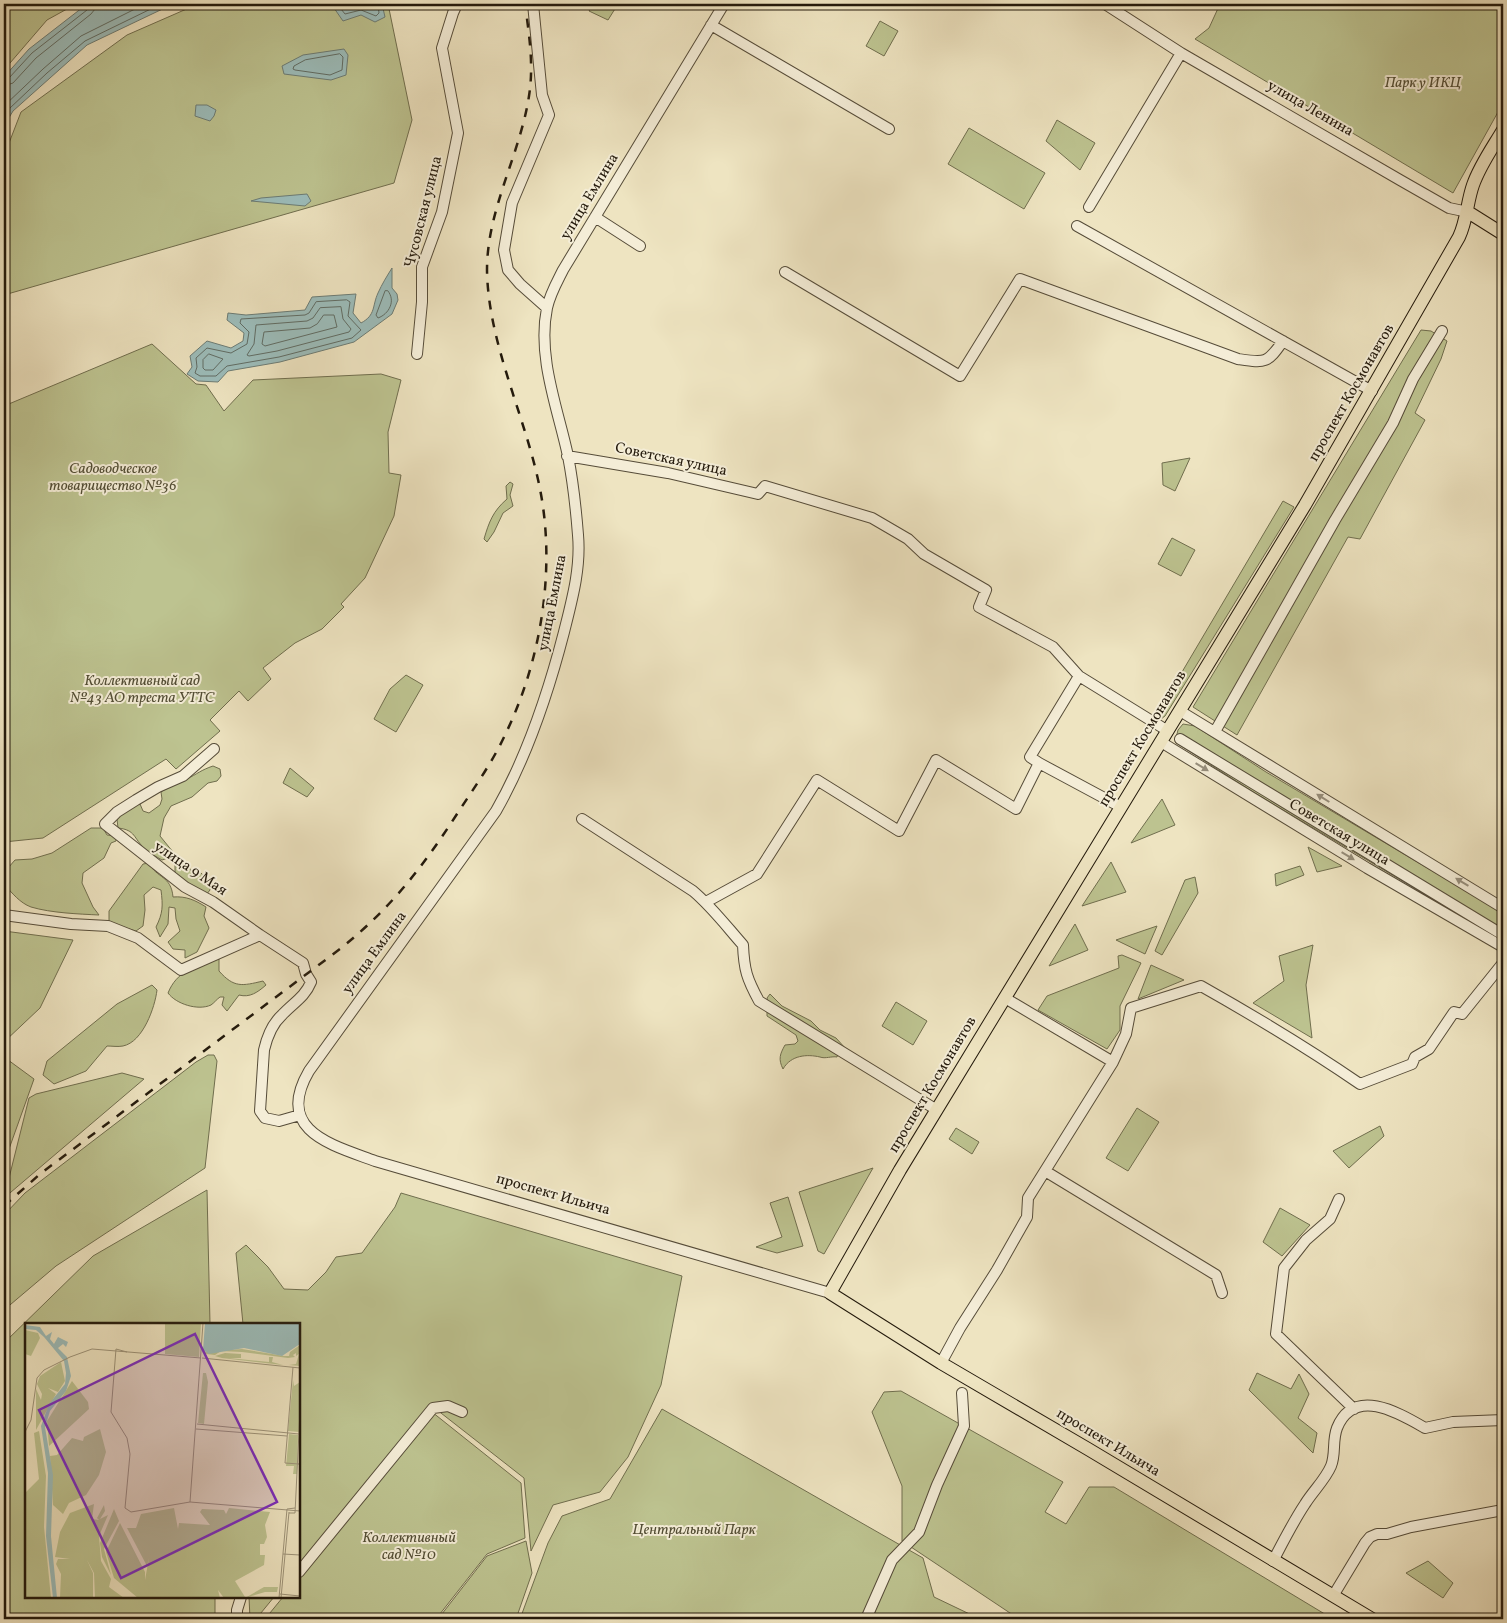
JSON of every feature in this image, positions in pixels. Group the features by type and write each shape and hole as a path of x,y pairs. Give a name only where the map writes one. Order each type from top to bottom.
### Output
{"main road":[{"name":"проспект Космонавтов","path":"830,1293 868,1224 1372,391 1459,237 1468,212 1473,185 1503,130"},
{"name":"улица Ленина","path":"1468,212 1503,234"},
{"name":"проспект Ильича","path":"830,1293 941,1363 1372,1619"}],"street":[{"name":"Чусовская улица","path":"417,354 422,302 422,267 442,212 458,133 442,48 457,4"},
{"path":"533,4 542,95 549,114 512,203 504,250 508,270 520,284 547,308"},
{"name":"улица Емлина","path":"300,1115 299,1094 302,1084 310,1071 496,811 508,791 524,755 548,692 578,569 578,535 568,456 544,347 547,308 550,297 563,270 724,4"},
{"name":"улица Ленина","path":"1105,4 1181,53 1449,208 1468,212"},
{"path":"711,25 889,129"},
{"path":"1090,207 1181,53"},
{"path":"595,217 640,246"},
{"path":"1077,226 1372,391"},
{"path":"784,272 960,376 1020,279 1238,359 1259,362 1272,357 1283,341"},
{"path":"1217,728 1335,520 1393,423 1413,379 1442,330"},
{"name":"Советская улица","path":"568,456 668,474 758,494 765,486 872,518 908,540 924,554 986,590 979,607 1053,646 1079,676"},
{"path":"1121,807 1030,757 1079,676 1168,731"},
{"name":"Советская улица","path":"1180,711 1503,908"},
{"path":"1180,739 1503,934"},
{"name":"Советская улица","path":"1160,742 1367,868 1503,947"},
{"name":"улица 9 Мая","path":"214,749 184,776 158,787 143,796 117,812 105,824 185,887 213,902 303,963 306,974 311,982 304,995 281,1016 271,1030 264,1050 260,1111 265,1118 279,1121 300,1115"},
{"path":"706,902 757,874 817,780 899,831 936,760 1016,809 1039,763"},
{"path":"582,819 693,891 706,902 743,945 744,968 759,1001 937,1110"},
{"path":"4,915 71,924 108,926 138,938 181,970 260,935"},
{"path":"941,1363 1027,1217 1028,1198 1113,1062 1126,1034 1131,1008 1202,986 1316,1053 1360,1084 1412,1064 1415,1057 1429,1049 1454,1012 1462,1014 1503,963"},
{"path":"1005,998 1113,1062"},
{"name":"проспект Ильича","path":"300,1115 309,1129 321,1139 375,1161 830,1293"},
{"path":"1045,1171 1216,1275 1222,1293"},
{"path":"1339,1199 1330,1219 1306,1240 1284,1268 1276,1334 1354,1409"},
{"path":"866,1619 892,1560 919,1532 937,1485 964,1426 962,1393"},
{"path":"1273,1561 1305,1504 1332,1465 1333,1443 1337,1429 1343,1418 1354,1409 1376,1405 1398,1412 1426,1428 1462,1421 1503,1420"},
{"path":"300,1571 433,1408 448,1406 462,1412"},
{"path":"1333,1596 1370,1537 1411,1527 1503,1510"},
{"path":"237,1619 237,1610 241,1598"}],"green space":[{"path":"4,4 76,4 47,20 4,70"},
{"path":"198,4 388,4 412,120 394,183 4,295 4,156 21,112 127,35"},
{"path":"593,4 618,4 608,20 589,11"},
{"name":"Парк у ИКЦ","path":"1220,4 1503,4 1503,103 1453,193 1195,39 1209,28"},
{"path":"880,21 898,31 884,56 866,46"},
{"path":"1057,120 1095,143 1080,170 1046,141"},
{"path":"969,128 1045,173 1024,209 948,164"},
{"path":"1421,330 1431,331 1447,341 1441,359 1415,413 1425,420 1360,539 1348,537 1237,735 1193,707"},
{"path":"152,344 196,384 206,385 224,411 253,380 381,374 401,380 388,432 389,473 401,475 394,516 365,578 341,604 344,607 322,629 295,643 263,668 271,679 248,701 239,691 210,720 220,731 176,769 166,759 43,838 4,842 4,406"},
{"path":"1190,458 1175,491 1163,485 1162,463"},
{"path":"510,482 513,484 510,495 513,506 503,513 487,542 484,539 488,527 495,512 507,499 506,486"},
{"path":"1283,501 1294,507 1165,716 1161,719 1156,716"},
{"path":"1172,538 1195,550 1181,576 1158,564"},
{"path":"406,675 423,685 396,732 374,719 390,689"},
{"path":"1183,724 1195,726 1266,772 1503,913 1503,941 1253,792 1175,742 1178,730"},
{"path":"213,766 220,769 221,776 217,781 208,783 192,797 171,806 164,818 160,836 173,852 171,857 162,860 151,854 131,833 118,828 117,819 130,807 140,804 143,811 149,813 160,805 162,799 161,792"},
{"path":"290,768 314,788 307,797 283,783"},
{"path":"1162,799 1175,825 1131,843"},
{"path":"91,828 103,828 107,835 116,836 116,841 111,843 104,858 83,873 82,883 93,907 99,915 56,912 31,907 20,900 4,884 8,868 15,860 32,859 52,853"},
{"path":"1308,847 1342,866 1317,872"},
{"path":"180,859 183,865 188,865 191,871 200,872 210,882 210,890 206,895 186,883 175,872 175,864"},
{"path":"1111,862 1126,892 1082,906"},
{"path":"149,863 170,885 173,897 190,899 206,907 204,916 209,928 197,952 185,958 185,950 173,949 168,942 180,931 175,908 169,907 168,924 160,937 156,927 162,909 161,890 153,887 144,895 143,926 136,931 109,921 109,911 143,864"},
{"path":"1300,866 1304,875 1276,886 1275,874"},
{"path":"1195,877 1198,893 1162,955 1155,951 1185,880"},
{"path":"1075,924 1088,950 1049,966"},
{"path":"1157,926 1145,954 1116,940"},
{"path":"4,931 73,940 40,1008 4,1042"},
{"path":"1313,945 1306,985 1312,1038 1253,1003 1284,981 1279,956"},
{"path":"1122,955 1141,963 1120,1006 1120,1030 1107,1049 1038,1010 1047,996 1119,968 1118,956"},
{"path":"219,959 219,971 224,977 234,983 244,985 263,981 266,985 250,995 239,995 227,1011 222,1005 224,997 220,997 206,1007 194,1007 176,1000 168,993 176,980 186,971"},
{"path":"1151,965 1184,980 1138,999"},
{"path":"152,985 157,990 151,1014 142,1031 130,1043 123,1046 107,1046 86,1071 54,1084 43,1075 47,1061 117,1004"},
{"path":"770,994 782,1006 811,1021 820,1030 836,1038 846,1049 769,1005 767,998"},
{"path":"896,1002 927,1021 913,1045 882,1026"},
{"path":"769,1010 838,1054 837,1057 810,1056 795,1058 786,1064 783,1069 780,1059 783,1048 785,1045 795,1044 798,1041 796,1035 767,1016"},
{"path":"208,1055 214,1055 217,1061 205,1168 56,1266 4,1310 4,1215 25,1193 196,1062"},
{"path":"4,1057 34,1079 4,1163"},
{"path":"122,1073 144,1079 4,1198 4,1184 9,1178 29,1098 36,1094"},
{"path":"1137,1108 1159,1122 1128,1171 1106,1158"},
{"path":"1380,1126 1384,1136 1349,1168 1333,1151"},
{"path":"956,1128 979,1142 972,1154 949,1139"},
{"path":"873,1168 824,1254 818,1251 799,1192"},
{"path":"207,1190 210,1323 25,1323 25,1598 215,1598 215,1619 4,1619 4,1343 93,1256"},
{"path":"401,1193 682,1276 661,1385 628,1457 600,1492 553,1505 531,1551 524,1478 432,1406 300,1566 300,1323 243,1323 236,1253 246,1245 268,1267 284,1289 308,1290 326,1272 336,1257 362,1253 395,1207"},
{"path":"788,1197 803,1246 777,1253 756,1247 782,1237 770,1203"},
{"path":"1280,1208 1310,1225 1282,1256 1263,1242"},
{"path":"1257,1373 1291,1389 1299,1374 1309,1394 1298,1418 1317,1433 1313,1453 1249,1390"},
{"path":"901,1391 1063,1482 1045,1512 1066,1524 1089,1487 1114,1487 1333,1619 1019,1619 902,1541 902,1486 872,1412 884,1392"},
{"name":"Центральный Парк","path":"662,1409 923,1558 934,1597 980,1619 520,1619 548,1543 562,1516 610,1499"},
{"name":"Коллективный сад №10","path":"432,1412 521,1483 525,1538 487,1554 436,1619 265,1619 282,1598 300,1598 300,1576"},
{"path":"526,1541 532,1573 516,1619 438,1619 487,1556"},
{"path":"1428,1561 1453,1583 1443,1598 1406,1573"},
{"path":"249,1598 273,1598 256,1619 250,1619"}],"water":[{"path":"87,4 173,4 87,45 13,111 4,126 4,77 29,49"},
{"path":"337,4 382,4 385,17 375,22 361,15 343,21 334,8"},
{"path":"344,49 348,55 346,75 331,80 284,74 282,66 303,55"},
{"path":"196,105 207,105 216,110 210,121 195,116"},
{"path":"307,194 311,201 305,206 251,201 261,198"},
{"path":"392,268 392,288 397,294 398,300 392,314 354,342 280,362 228,371 218,382 198,381 187,374 192,367 190,356 207,341 231,348 243,341 244,333 227,320 228,313 246,315 305,310 312,297 356,294 353,313 361,323 369,317 378,293"}],"railway":[{"path":"4,1206 40,1174 358,934 390,903 418,870 444,834 494,756 505,735 528,677 536,646 542,615 546,551 545,520 540,489 534,462 494,325 489,298 487,270 488,247 492,225 519,140 529,96 531,61 525,4"}],"park label":[{"name":"Садоводческое товарищество №36","path":"113,478"},
{"name":"Коллективный сад №43 АО треста УТТС","path":"142,690"}]}
